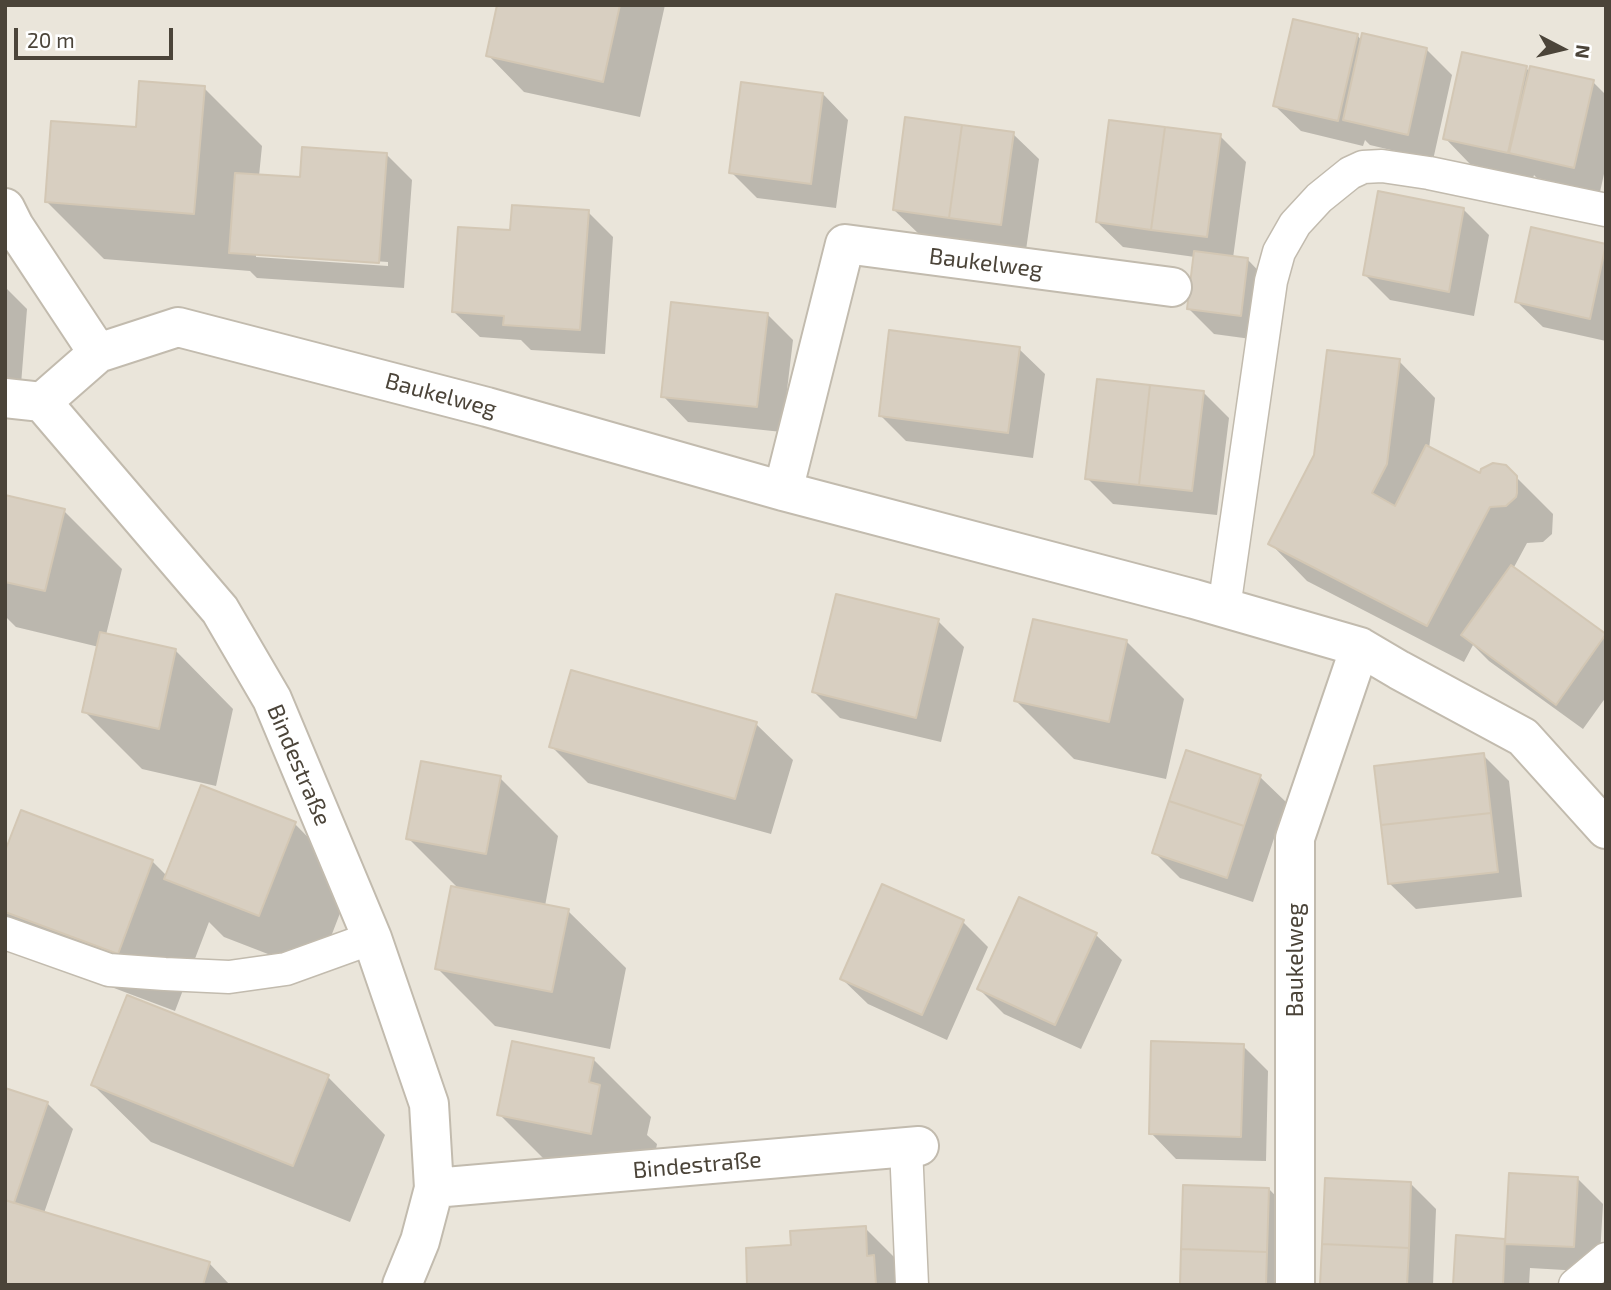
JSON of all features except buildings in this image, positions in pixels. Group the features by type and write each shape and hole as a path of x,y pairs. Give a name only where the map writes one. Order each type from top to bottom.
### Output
{"street":[{"path":"5,208 14,226 98,353"},
{"name":"Baukelweg","path":"783,491 845,244 1172,287"},
{"name":"Baukelweg","path":"42,402 98,353 178,327 487,407 783,491 1224,608 1360,647 1523,737 1606,830"},
{"path":"5,398 42,402"},
{"name":"Bindestraße","path":"42,402 220,610 272,699 372,939 429,1104 434,1188 420,1241 402,1285"},
{"name":"Baukelweg","path":"1295,1285 1295,838 1360,647"},
{"name":"Bindestraße","path":"434,1188 913,1146"}],"lane":[{"path":"1224,608 1270,281 1279,252 1295,224 1319,198 1350,173 1363,167 1382,166 1429,173 1606,211"},
{"path":"5,933 109,970 229,977 286,969 372,939"},
{"path":"912,1285 913,1146"},
{"path":"1575,1285 1606,1259"}],"shaded area":[{"path":"5,5 1606,5 1606,1285 5,1285"}]}
